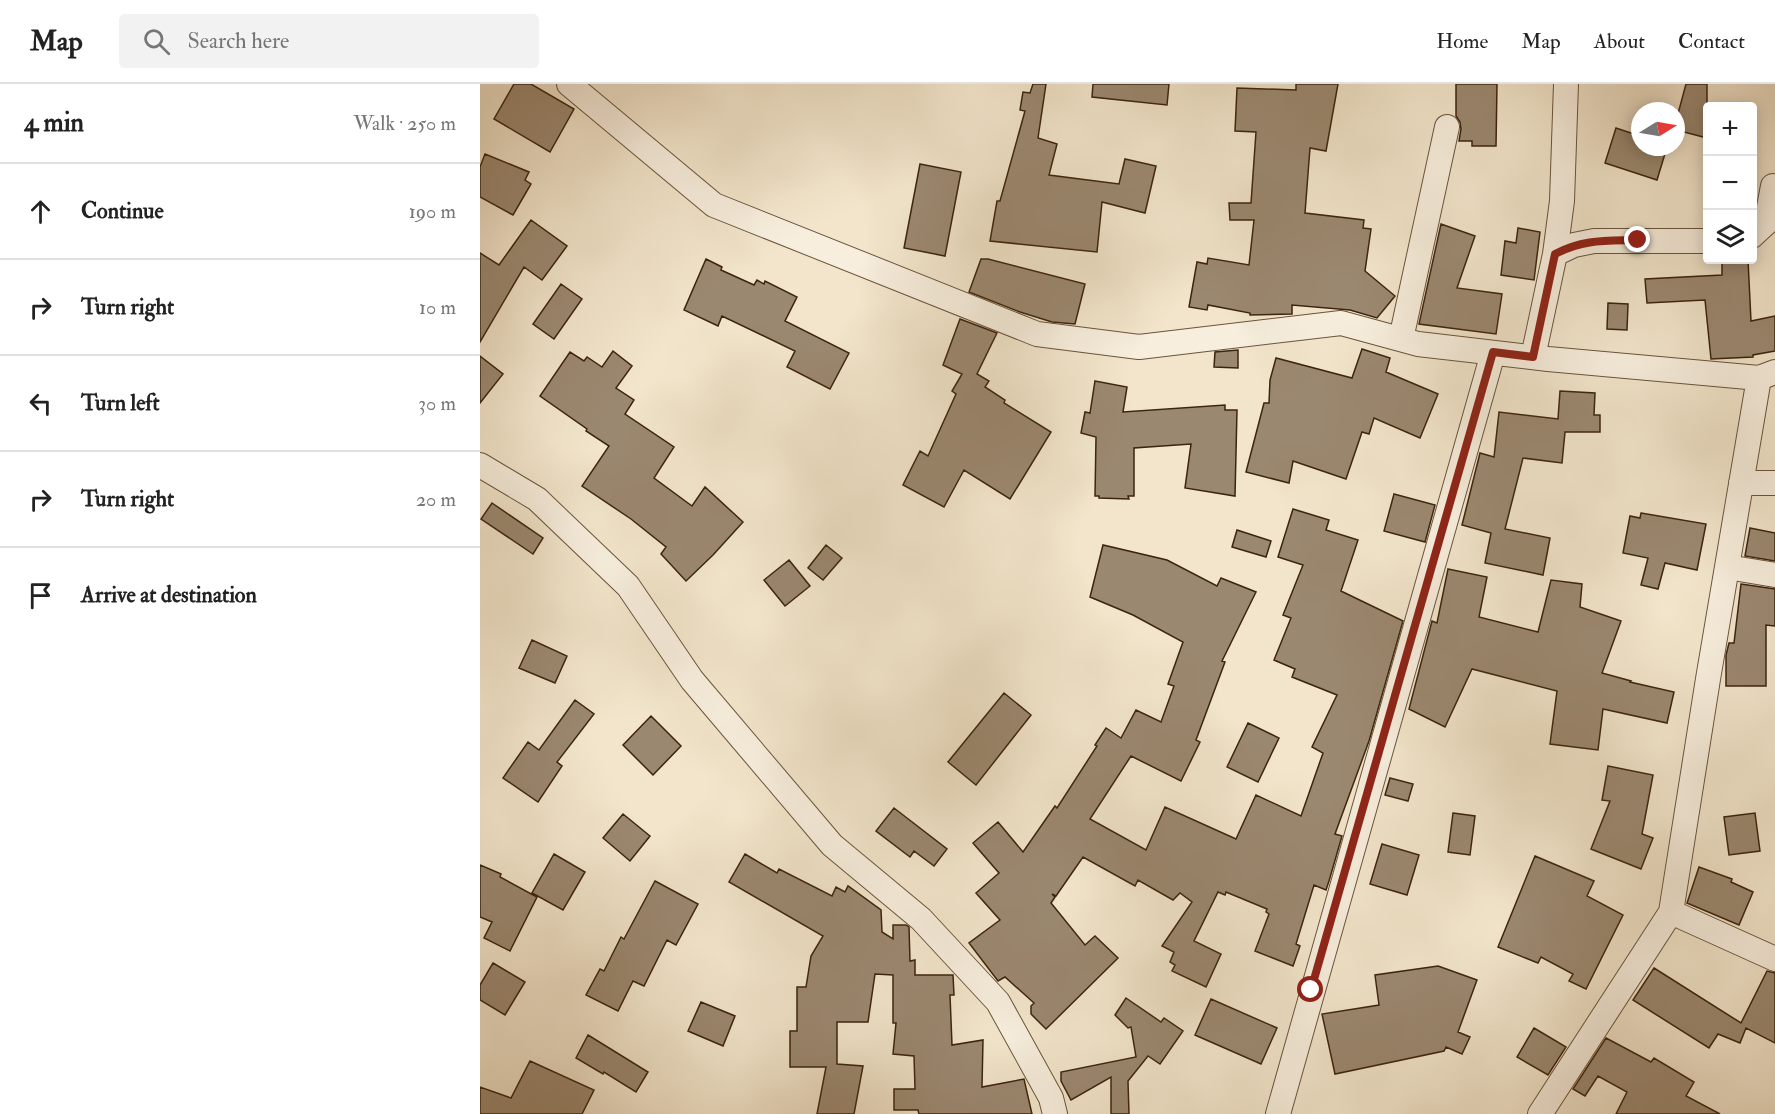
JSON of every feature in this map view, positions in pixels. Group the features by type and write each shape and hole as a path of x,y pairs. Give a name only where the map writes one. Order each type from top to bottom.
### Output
{"street":[{"path":"569,84 714,206 1037,334 1139,347 1341,323 1418,344 1533,357 1767,375 1741,483 1671,912 1540,1114"},
{"path":"1533,357 1555,254 1562,201 1566,84"},
{"path":"1401,339 1447,127"},
{"path":"1757,231 1766,223 1773,186"},
{"path":"1555,254 1574,244 1594,241 1703,241"},
{"path":"1278,1114 1493,352"},
{"path":"480,465 537,499 628,586 692,680 832,845 921,919 998,1002 1052,1098 1055,1114"},
{"path":"1741,483 1775,483"},
{"path":"1727,567 1775,575"},
{"path":"1671,912 1775,959"}],"building":[{"path":"514,84 531,84 574,109 550,152 494,119"},
{"path":"1033,84 1046,84 1038,138 1057,144 1049,175 1119,184 1125,159 1156,166 1145,213 1102,202 1097,252 990,241 997,201 1000,201 1025,111 1020,110 1023,92 1030,93"},
{"path":"1093,84 1169,84 1167,105 1092,97"},
{"path":"1296,84 1338,84 1326,151 1310,148 1305,213 1364,220 1363,228 1371,229 1365,271 1395,296 1377,318 1350,310 1292,305 1292,314 1250,315 1250,313 1208,305 1207,310 1189,307 1197,262 1207,264 1208,258 1249,265 1254,220 1230,220 1229,203 1251,203 1256,132 1235,131 1237,88 1296,90"},
{"path":"1456,84 1497,84 1496,146 1472,146 1472,141 1459,141 1461,129 1456,116"},
{"path":"1686,84 1707,84 1707,102 1703,102 1703,137 1685,132 1685,102 1681,102"},
{"path":"1616,128 1631,133 1631,156 1664,156 1657,180 1605,163"},
{"path":"485,154 529,172 525,180 531,184 513,215 480,197 480,167"},
{"path":"920,164 961,172 945,256 904,248"},
{"path":"531,220 567,246 542,280 524,267 480,342 480,253 499,265"},
{"path":"1441,224 1475,236 1457,288 1502,294 1496,334 1419,324"},
{"path":"1518,228 1540,232 1534,280 1501,275 1505,241 1516,243"},
{"path":"706,259 722,267 721,270 754,285 757,280 764,284 765,281 797,297 785,321 849,353 830,389 787,367 795,351 722,316 718,326 684,310"},
{"path":"981,259 1085,284 1075,324 1052,322 969,292"},
{"path":"1722,264 1748,264 1751,321 1775,316 1775,351 1753,355 1753,357 1711,359 1705,300 1647,303 1645,279 1722,275"},
{"path":"561,284 582,299 554,339 533,324"},
{"path":"1608,303 1628,304 1627,330 1607,329"},
{"path":"960,319 997,333 977,374 989,381 985,387 1005,400 1004,403 1051,432 1010,499 964,470 944,507 903,485 920,451 928,456 956,394 952,391 962,374 943,365"},
{"path":"1362,349 1390,358 1386,372 1438,394 1420,438 1374,418 1369,434 1362,432 1346,479 1293,461 1289,483 1246,472 1264,403 1269,403 1270,380 1276,358 1352,378"},
{"path":"1238,350 1238,368 1214,367 1215,352"},
{"path":"613,351 632,366 616,388 634,400 625,414 674,447 654,478 692,506 705,487 743,522 686,581 661,554 666,547 631,519 582,486 609,446 540,396 570,352 584,361 587,357 602,367"},
{"path":"480,356 503,374 480,403"},
{"path":"1095,381 1127,387 1123,412 1225,405 1225,410 1237,410 1235,496 1185,488 1191,444 1134,448 1134,496 1128,496 1129,499 1095,496 1096,437 1081,433 1085,412 1090,413"},
{"path":"1560,391 1595,393 1594,415 1600,415 1600,432 1565,432 1562,463 1523,458 1505,529 1550,538 1543,575 1485,563 1491,533 1462,525 1480,453 1494,457 1499,412 1558,419"},
{"path":"1394,494 1435,505 1425,542 1384,531"},
{"path":"492,503 543,538 533,554 481,519"},
{"path":"1293,509 1329,520 1326,530 1358,540 1341,591 1403,621 1369,741 1335,834 1342,836 1329,881 1326,890 1314,885 1296,944 1300,946 1293,966 1255,951 1269,914 1266,912 1267,909 1226,892 1225,895 1218,892 1194,941 1221,954 1206,987 1172,971 1175,965 1170,962 1174,952 1162,946 1192,902 1180,893 1173,900 1138,880 1135,886 1083,857 1056,896 1052,894 1055,897 1051,903 1085,945 1095,936 1118,958 1046,1029 1031,1014 1031,1006 1034,1003 1005,977 998,981 969,943 1000,920 976,893 999,873 973,843 998,822 1023,852 1055,806 1057,808 1106,728 1121,738 1136,710 1161,722 1174,686 1168,684 1183,642 1133,615 1090,597 1103,545 1167,560 1217,586 1221,578 1256,592 1222,661 1225,662 1196,740 1200,742 1181,781 1131,756 1090,819 1146,850 1165,807 1236,839 1256,795 1301,816 1323,753 1312,747 1337,695 1292,677 1295,669 1274,660 1291,618 1283,615 1303,565 1278,557"},
{"path":"1641,513 1706,524 1697,570 1665,563 1658,589 1641,585 1648,558 1623,553 1630,516 1640,518"},
{"path":"1750,528 1775,533 1775,561 1745,556"},
{"path":"1237,530 1271,541 1266,557 1232,547"},
{"path":"826,545 842,558 823,580 808,568"},
{"path":"789,560 810,586 785,606 764,580"},
{"path":"1448,569 1487,577 1479,617 1538,632 1551,580 1582,584 1580,607 1621,621 1602,673 1674,692 1667,723 1603,709 1598,750 1550,744 1557,691 1472,669 1445,727 1409,709 1432,621 1437,623"},
{"path":"1741,584 1775,589 1775,626 1766,625 1766,686 1726,686 1726,655 1729,643 1734,643"},
{"path":"532,640 567,656 555,683 519,668"},
{"path":"1004,693 1031,715 976,785 948,762"},
{"path":"575,700 594,714 557,762 562,766 538,802 503,778 528,742 539,750"},
{"path":"651,716 681,746 653,775 623,745"},
{"path":"1248,723 1279,738 1258,782 1227,767"},
{"path":"1608,766 1653,775 1642,834 1653,838 1641,869 1591,849 1610,801 1602,800"},
{"path":"1390,778 1413,784 1408,801 1385,795"},
{"path":"894,808 947,849 934,866 914,851 910,857 876,831"},
{"path":"1453,813 1475,816 1470,855 1448,852"},
{"path":"1755,813 1760,851 1729,855 1724,817"},
{"path":"623,814 650,836 630,861 603,838"},
{"path":"1382,844 1419,855 1407,895 1370,884"},
{"path":"554,854 585,872 563,910 532,893"},
{"path":"745,854 777,873 779,869 832,896 836,887 845,892 848,886 881,910 882,932 893,939 893,925 909,927 910,961 915,960 915,975 953,975 954,995 950,995 952,1045 983,1040 982,1087 1024,1079 1032,1114 919,1114 918,1110 894,1110 894,1089 915,1089 914,1056 893,1054 896,1023 893,1023 893,975 875,974 868,1022 837,1022 837,1064 863,1066 854,1114 817,1114 826,1067 790,1067 790,1031 797,1031 797,987 806,987 811,956 823,936 729,882"},
{"path":"1535,856 1594,881 1587,896 1623,915 1586,989 1569,981 1573,974 1541,957 1538,963 1498,947"},
{"path":"480,865 501,874 500,877 537,897 510,951 484,938 492,922 480,917"},
{"path":"1699,867 1732,879 1731,882 1753,892 1739,925 1687,903"},
{"path":"655,881 698,904 676,945 667,940 644,986 633,981 618,1011 586,995 600,969 604,971 621,937 624,939"},
{"path":"493,963 525,982 505,1015 480,1000 480,985"},
{"path":"1438,966 1477,980 1458,1032 1470,1037 1462,1054 1446,1047 1444,1051 1335,1074 1322,1014 1379,1005 1375,975"},
{"path":"1654,968 1741,1023 1767,971 1775,973 1775,1043 1746,1028 1740,1043 1718,1034 1709,1048 1633,1000"},
{"path":"1126,998 1161,1022 1164,1018 1183,1031 1160,1064 1148,1056 1128,1081 1129,1114 1111,1114 1111,1077 1071,1100 1061,1081 1061,1072 1136,1057 1131,1027 1128,1028 1115,1015"},
{"path":"1211,999 1277,1028 1261,1064 1195,1035"},
{"path":"701,1002 735,1016 723,1046 688,1031"},
{"path":"1534,1028 1566,1047 1548,1075 1517,1057"},
{"path":"588,1035 648,1072 636,1092 576,1058"},
{"path":"1606,1038 1651,1062 1654,1058 1694,1082 1686,1096 1720,1114 1616,1114 1627,1092 1598,1076 1585,1096 1573,1089"},
{"path":"530,1061 594,1090 582,1114 480,1114 480,1087 511,1098"}],"route":[{"path":"1311,990 1493,352 1533,357 1555,254 1574,244 1638,240"}]}
